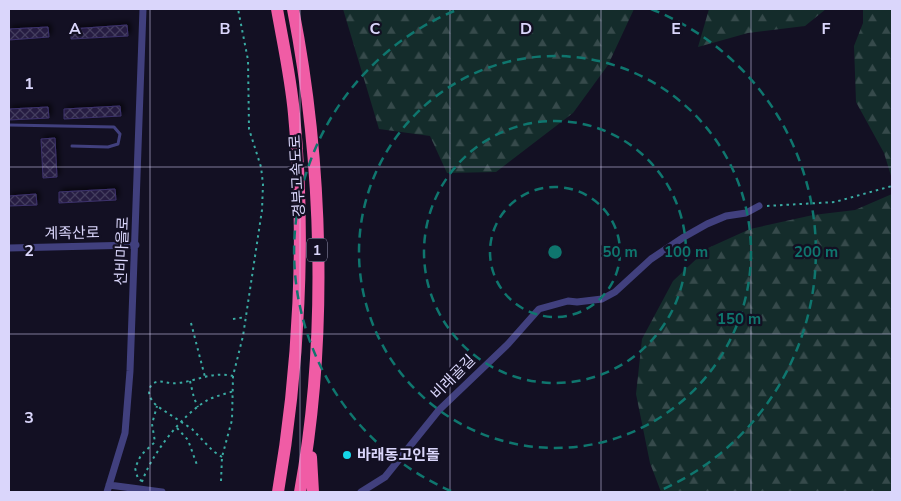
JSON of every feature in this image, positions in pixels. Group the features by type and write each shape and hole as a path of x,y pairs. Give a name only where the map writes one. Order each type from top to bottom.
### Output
{"highway":[{"name":"경부고속도로","path":"277,9 294,114 298,188 297,328 290,427 277,492"},
{"name":"경부고속도로","path":"293,9 308,107 314,170 317,324 310,434 300,492"},
{"path":"310,434 313,492"}],"street":[{"name":"선비마을로","path":"108,489 124,433 133,338 144,9"},
{"name":"비래골길","path":"361,492 385,477 439,410 508,344 538,309 568,301 577,302 602,299 615,292 652,259 684,237 726,216 746,213 759,206"},
{"name":"계족산로","path":"9,248 136,246"},
{"path":"108,489 162,492"}],"lane":[{"path":"9,125 114,127 120,134 118,144 108,147 72,146"}],"path":[{"path":"221,481 222,457 232,420 233,376 239,356 259,236 263,184 254,139 249,129 248,60 238,9"},
{"path":"759,206 835,202 892,186"},
{"path":"233,319 246,317"},
{"path":"191,323 205,377"},
{"path":"222,457 213,451 192,429 156,406 149,392 154,382 164,381 176,384 219,374 233,376"},
{"path":"190,381 198,407"},
{"path":"156,406 152,424 155,442 141,455 135,468 138,479 142,481 160,448 198,407 208,400 234,391"},
{"path":"177,428 188,440 197,465"}],"green space":[{"path":"343,9 634,9 608,65 573,113 496,172 447,173 430,136 379,129"},
{"path":"709,9 826,9 805,26 748,33 698,47"},
{"path":"863,9 892,9 892,179 884,153 856,102 854,46 863,23"},
{"path":"892,194 892,492 661,492 650,463 636,394 642,339 673,281 708,248 750,229 813,215 855,210"}],"building":[{"path":"127,25 128,36 71,39 71,29"},
{"path":"48,27 49,37 9,40 9,29"},
{"path":"120,106 121,116 64,119 64,109"},
{"path":"48,107 49,118 9,120 9,109"},
{"path":"55,138 57,177 43,178 41,139"},
{"path":"115,189 116,200 59,203 59,192"},
{"path":"36,194 37,205 9,206 9,196"}],"place":[{"name":"바래동고인돌","path":"347,455"}]}
